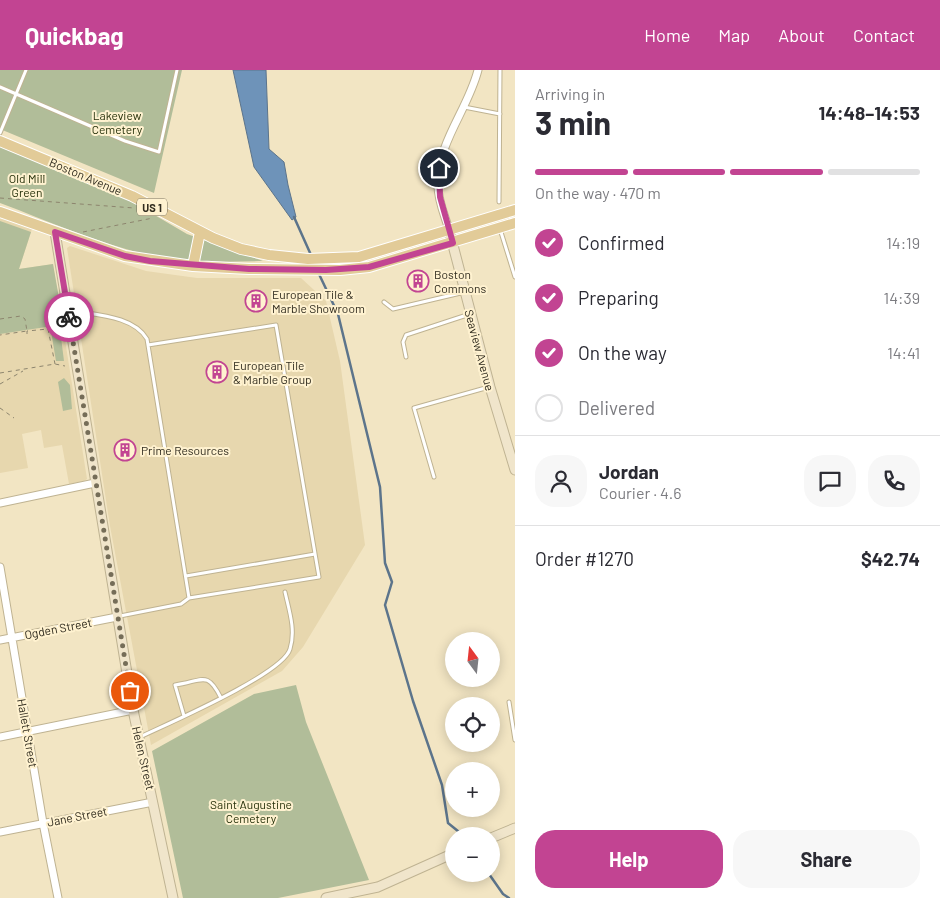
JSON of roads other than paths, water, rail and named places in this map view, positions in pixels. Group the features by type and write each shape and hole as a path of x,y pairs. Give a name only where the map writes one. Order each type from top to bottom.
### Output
{"main road":[{"name":"Boston Avenue","path":"0,140 132,196 200,232 256,253 308,259 336,259 374,254 515,210"},
{"path":"0,212 125,256 193,266 313,270 340,270 384,264 515,223"},
{"path":"496,216 500,228"},
{"path":"193,266 200,232"}],"street":[{"path":"449,230 440,197 439,168 448,138 464,107 478,70"},
{"name":"Seaview Avenue","path":"449,230 490,387 515,470"},
{"name":"Helen Street","path":"55,232 133,710 173,898"},
{"path":"0,503 95,483"},
{"name":"Hallett Street","path":"0,567 43,823 58,898"},
{"name":"Ogden Street","path":"0,640 117,617"},
{"path":"0,737 133,710"},
{"name":"Jane Street","path":"0,832 154,802"},
{"path":"500,834 515,828"},
{"path":"326,898 378,887 445,857"}],"lane":[{"path":"0,133 26,70"},
{"path":"0,87 125,141 158,152 177,70"},
{"path":"499,202 500,70"},
{"path":"464,107 500,114"},
{"path":"500,228 515,277"},
{"path":"384,302 393,309 465,292"},
{"path":"68,310 124,321 143,332 148,345 190,598"},
{"path":"406,357 403,342 406,335 471,314"},
{"path":"117,617 181,604 190,598 319,577 276,325 148,345"},
{"path":"434,478 414,408 490,387"},
{"path":"186,576 315,554"},
{"path":"139,738 221,698 274,668 290,650 292,623 285,592"},
{"path":"184,716 175,685 207,679 213,682 221,698"},
{"path":"509,702 515,740"}],"water":[{"path":"233,70 266,70 269,149 284,162 296,217 292,220 254,167"}],"waterway":[{"path":"294,217 311,255"},
{"path":"318,272 338,314 380,487 385,563 392,582 385,605 413,701 442,785 448,823 453,827"},
{"path":"495,882 503,894 509,898"}],"place":[{"name":"Boston Commons","path":"418,281"},
{"name":"European Tile & Marble Showroom","path":"256,301"},
{"name":"European Tile & Marble Group","path":"217,372"},
{"name":"Prime Resources","path":"125,450"}],"park label":[{"name":"Lakeview Cemetery","path":"117,122"},
{"name":"Old Mill Green","path":"27,185"},
{"name":"Saint Augustine Cemetery","path":"251,811"}]}
